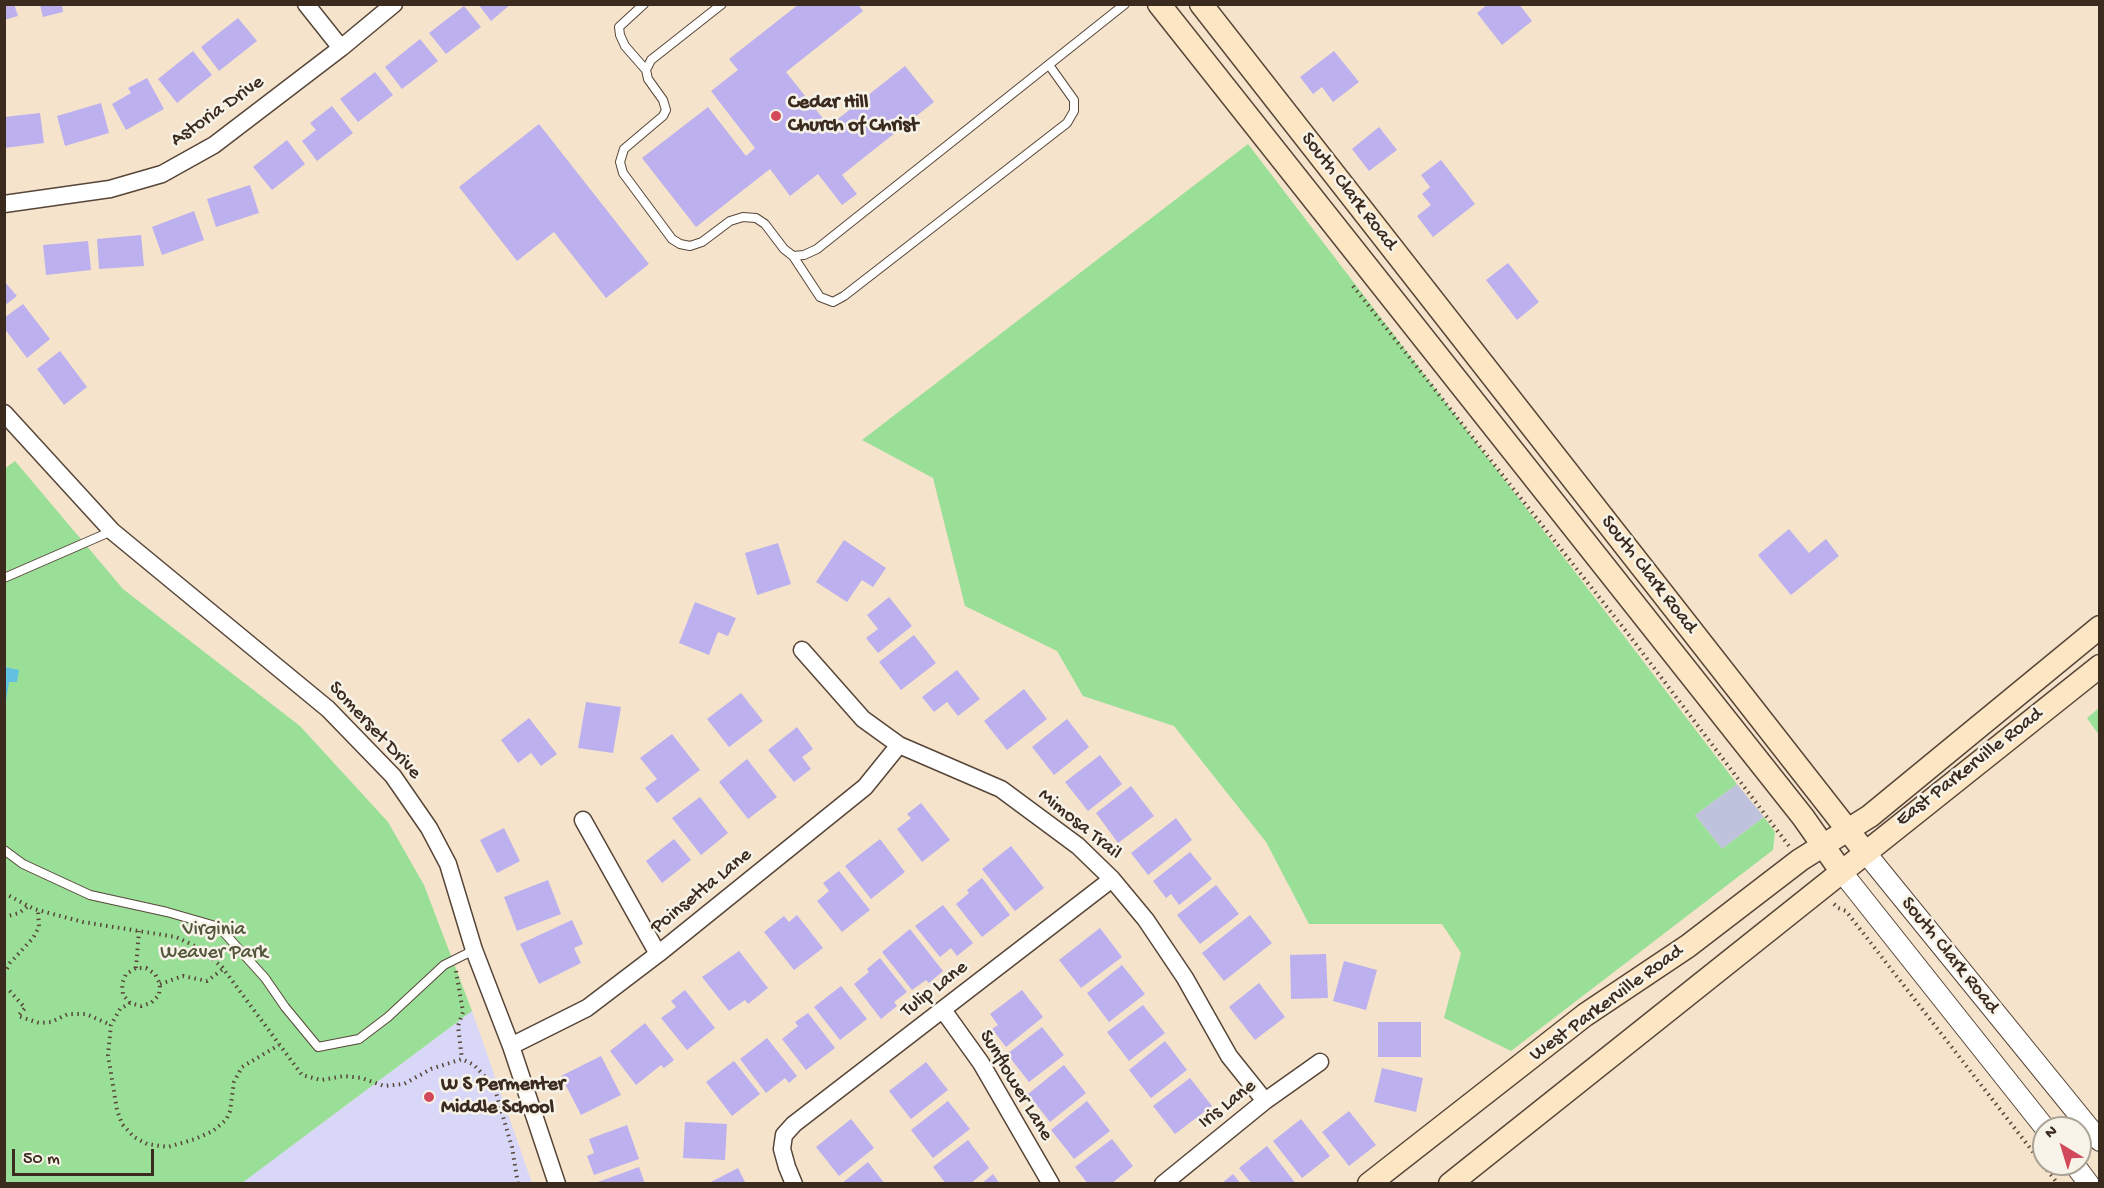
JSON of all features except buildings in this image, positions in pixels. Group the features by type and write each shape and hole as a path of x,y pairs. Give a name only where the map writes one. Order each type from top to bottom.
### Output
{"main road":[{"name":"South Clark Road","path":"1159,4 1803,817 1841,871"},
{"name":"South Clark Road","path":"1201,4 1865,852"},
{"name":"East Parkerville Road","path":"1848,829 1869,816 2100,627"},
{"name":"East Parkerville Road","path":"1841,871 2100,666"},
{"name":"West Parkerville Road","path":"1370,1184 1585,1015 1688,946 1822,845 1848,829"},
{"name":"West Parkerville Road","path":"1450,1184 1841,871"}],"street":[{"path":"306,4 341,48"},
{"name":"Astoria Drive","path":"4,204 110,189 162,174 214,145 341,48 394,4"},
{"name":"Somerset Drive","path":"4,413 112,531 328,710 393,776 429,828 448,864 474,950 511,1046 557,1184"},
{"name":"Mimosa Trail","path":"802,650 863,719 899,745 1001,789 1078,846 1112,879 1146,920 1185,978 1229,1056 1265,1101"},
{"name":"Poinsetta Lane","path":"511,1046 587,1008 658,954 865,787 899,745"},
{"path":"583,820 658,954"},
{"name":"South Clark Road","path":"1865,852 2100,1142"},
{"name":"South Clark Road","path":"1841,871 2035,1116"},
{"name":"Tulip Lane","path":"794,1184 782,1149 784,1135 794,1124 1112,879"},
{"name":"Sunflower Lane","path":"943,1010 981,1063 1050,1184"},
{"name":"Iris Lane","path":"1163,1184 1265,1101 1320,1062"}],"lane":[{"path":"644,4 619,27 620,35 625,46 646,70 648,79 663,100 666,110 663,116 624,149 620,162 623,173 672,239 680,244 690,246 702,242 730,221 743,217 756,218 765,224 784,249 793,256 820,297 833,302 844,296 1067,123 1074,111 1074,100 1049,65"},
{"path":"646,70 651,60 722,4"},
{"path":"793,256 804,255 817,249 1125,4"},
{"path":"4,578 112,531"},
{"path":"4,850 23,864 90,896 167,912 219,927 265,978 285,1007 318,1047 359,1039 388,1017 444,965 474,950"}],"path":[{"path":"1350,282 1629,635 1781,836"},
{"path":"4,893 38,910 83,922 176,937 201,949 223,969 302,1075 321,1080 344,1076 362,1078 384,1086 404,1084 431,1070 462,1059 474,1065 494,1086 512,1147 518,1184"},
{"path":"4,917 18,913 28,906"},
{"path":"4,974 39,927 38,910"},
{"path":"1846,911 2058,1184"},
{"path":"136,968 139,932"},
{"path":"455,960 463,1012 458,1026 462,1059"},
{"path":"136,968 146,968 156,974 160,984 159,994 151,1003 141,1006 130,1003 123,995 122,984 126,974 136,968"},
{"path":"160,984 183,976 207,981 223,969"},
{"path":"4,990 9,990 25,1008 18,1016 39,1023 51,1022 68,1014 86,1014 111,1024"},
{"path":"130,1003 120,1009 111,1024 108,1055 117,1110 122,1124 134,1137 161,1148 195,1139 213,1131 226,1120 230,1111 234,1082 242,1067 279,1045"}],"shaded area":[{"path":"1737,784 1764,817 1722,849 1695,815"},
{"name":"W S Permenter Middle School","path":"472,1011 532,1183 183,1184 290,1147"}],"green space":[{"path":"1248,144 1737,784 1695,815 1722,849 1764,817 1775,832 1773,850 1511,1051 1444,1018 1461,953 1442,924 1309,924 1266,842 1174,726 1083,696 1057,651 965,606 933,478 862,440"},
{"name":"Virginia Weaver Park","path":"15,461 123,589 300,726 388,822 424,885 472,1011 242,1183 5,1184 4,469"},
{"path":"2099,708 2099,735 2087,718"}],"water":[{"path":"5,667 19,670 17,682 9,682 5,708"}],"place":[{"name":"Cedar Hill Church of Christ","path":"776,116"},
{"name":"W S Permenter Middle School","path":"429,1097"}]}
